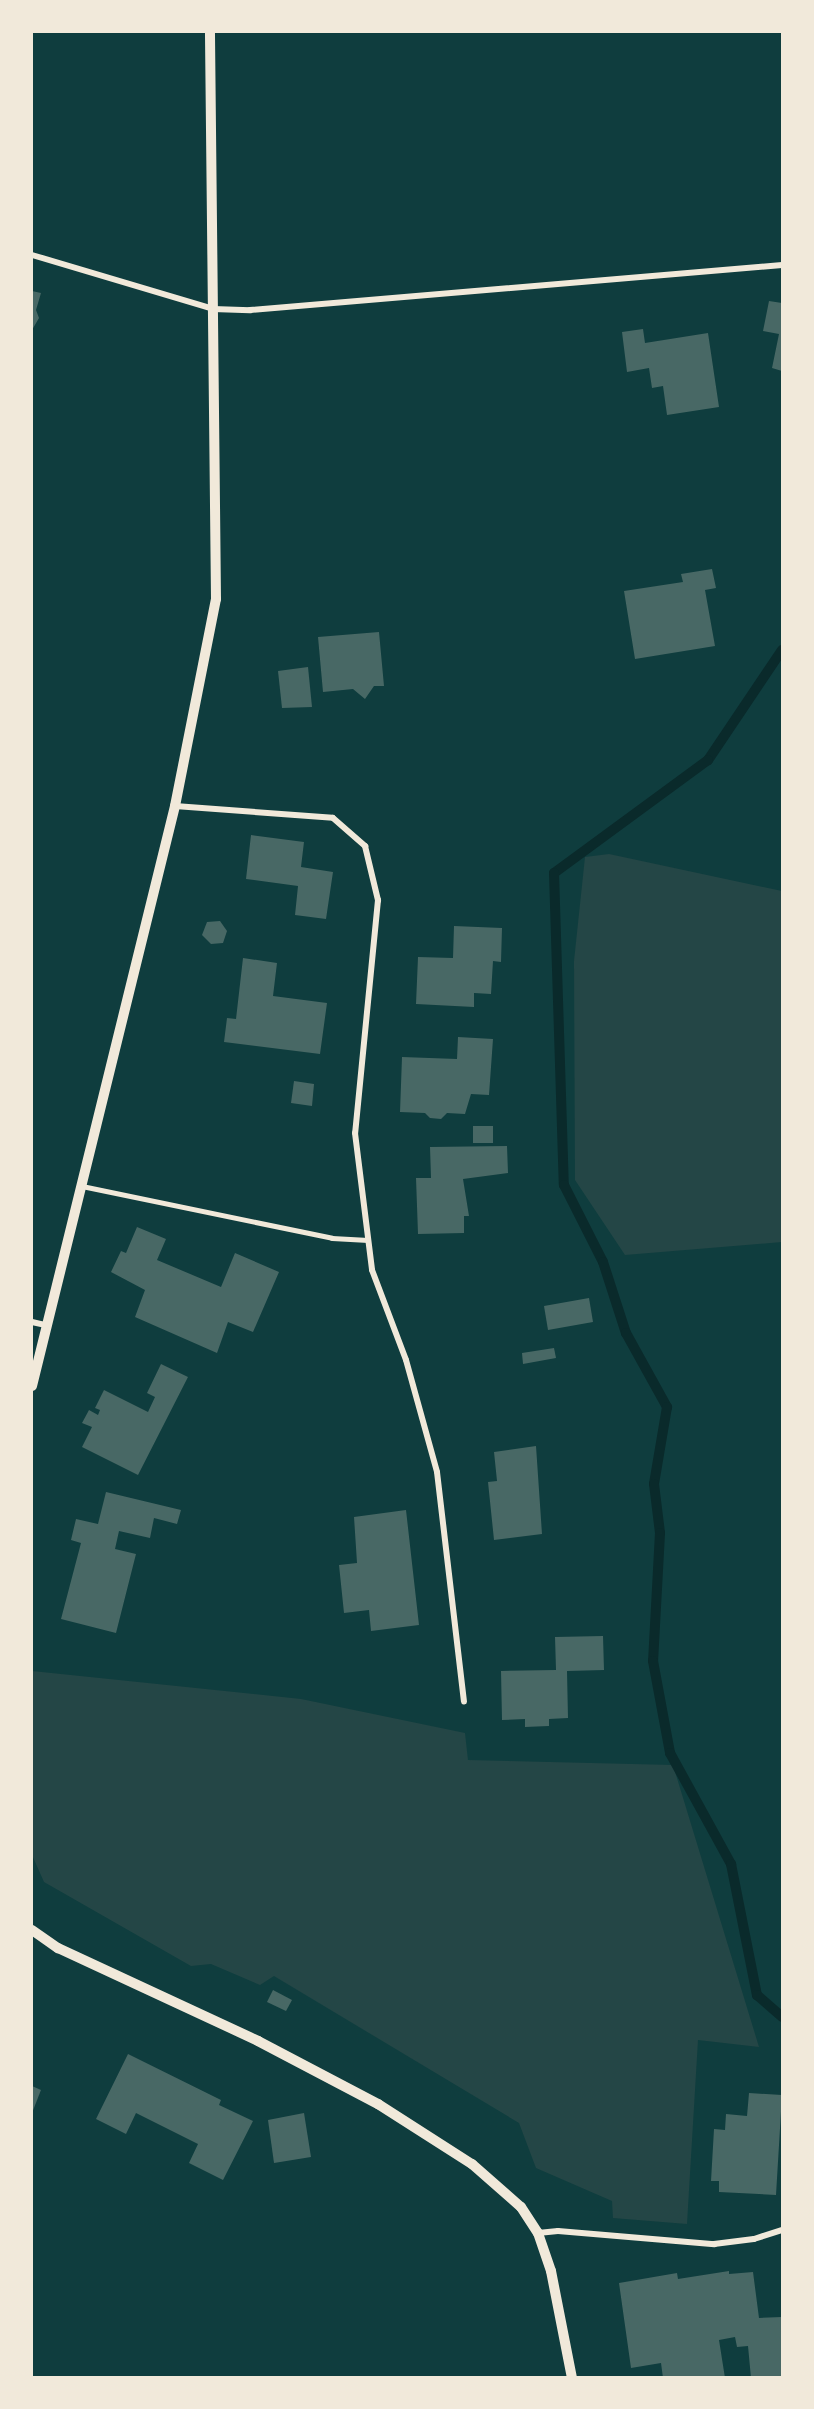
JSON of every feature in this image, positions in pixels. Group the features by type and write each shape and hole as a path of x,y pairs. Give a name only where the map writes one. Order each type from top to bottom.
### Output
{"street":[{"path":"32,1386 79,1186 175,806 216,599 210,32"},
{"path":"32,255 213,309 250,310 458,295 783,265"},
{"path":"175,806 333,818 365,846 378,900 355,1133 372,1270 406,1360 437,1472 464,1701"},
{"path":"32,1322 45,1325"},
{"path":"32,1930 58,1948 258,2041 378,2104 472,2164 521,2207 538,2233 551,2271 572,2378"},
{"path":"538,2233 558,2231 714,2244 754,2239 783,2230"}],"lane":[{"path":"79,1186 332,1238 368,1240"}],"shaded area":[{"path":"609,854 782,891 782,1242 625,1255 575,1180 574,961 585,857"},
{"path":"32,1671 301,1699 465,1733 468,1760 673,1765 759,2047 698,2040 687,2224 613,2218 612,2201 536,2168 519,2123 274,1976 260,1985 211,1964 191,1966 44,1882 32,1855"}],"building":[{"path":"32,291 41,293 36,310 39,318 32,330"},
{"path":"769,301 782,303 782,371 772,368 779,334 763,331"},
{"path":"643,329 645,343 708,333 719,407 667,415 663,386 652,388 649,368 627,372 622,332"},
{"path":"712,569 716,588 705,590 715,646 635,659 624,591 683,582 681,574"},
{"path":"379,632 384,686 374,686 365,699 353,689 323,692 318,637"},
{"path":"308,667 312,707 282,708 278,671"},
{"path":"251,835 304,842 301,867 333,872 326,919 295,915 298,886 246,879"},
{"path":"220,921 227,931 223,943 211,944 202,935 207,922"},
{"path":"454,926 502,928 501,962 493,961 491,994 474,993 474,1007 416,1004 418,957 453,958"},
{"path":"243,958 277,963 273,996 327,1003 320,1054 224,1042 227,1018 236,1019"},
{"path":"458,1037 493,1039 489,1095 471,1094 465,1114 447,1113 441,1119 430,1118 425,1113 400,1112 402,1057 457,1059"},
{"path":"294,1081 314,1084 312,1106 291,1103"},
{"path":"473,1126 493,1126 493,1143 473,1143"},
{"path":"507,1146 508,1173 463,1179 469,1216 464,1216 464,1233 418,1234 416,1178 431,1178 430,1147"},
{"path":"137,1227 166,1239 157,1260 221,1287 235,1253 279,1272 253,1332 228,1322 217,1353 135,1317 145,1290 111,1272 121,1251 126,1253"},
{"path":"589,1298 593,1322 548,1330 544,1306"},
{"path":"554,1348 556,1358 523,1364 522,1353"},
{"path":"161,1364 188,1377 138,1475 82,1447 92,1427 82,1423 89,1410 98,1415 100,1410 95,1408 104,1390 148,1412 155,1397 147,1393"},
{"path":"536,1446 542,1534 494,1540 488,1482 497,1481 494,1452"},
{"path":"106,1492 181,1510 177,1524 154,1518 150,1538 119,1531 115,1549 136,1554 116,1633 61,1619 81,1543 71,1540 76,1519 98,1524"},
{"path":"406,1510 419,1625 371,1631 369,1610 344,1613 339,1565 357,1563 354,1517"},
{"path":"603,1636 604,1670 567,1671 568,1718 549,1719 549,1726 525,1727 525,1719 502,1720 501,1671 556,1670 555,1637"},
{"path":"273,1990 292,2000 286,2011 267,2002"},
{"path":"128,2054 221,2100 219,2105 253,2121 223,2180 189,2163 198,2144 136,2113 126,2134 96,2119"},
{"path":"32,2086 41,2090 32,2113"},
{"path":"749,2093 782,2095 776,2195 719,2192 719,2181 711,2181 714,2129 725,2130 726,2114 747,2116"},
{"path":"304,2113 311,2157 274,2163 268,2120"},
{"path":"729,2271 729,2274 753,2272 759,2318 782,2317 782,2378 751,2378 748,2346 737,2347 735,2337 719,2340 725,2378 663,2378 661,2363 631,2368 619,2283 677,2273 678,2279"}],"waterway":[{"path":"782,650 708,760 554,873 564,1185 603,1262 626,1333 667,1407 654,1484 660,1533 653,1661 670,1753 731,1864 757,1995 782,2017"}]}
